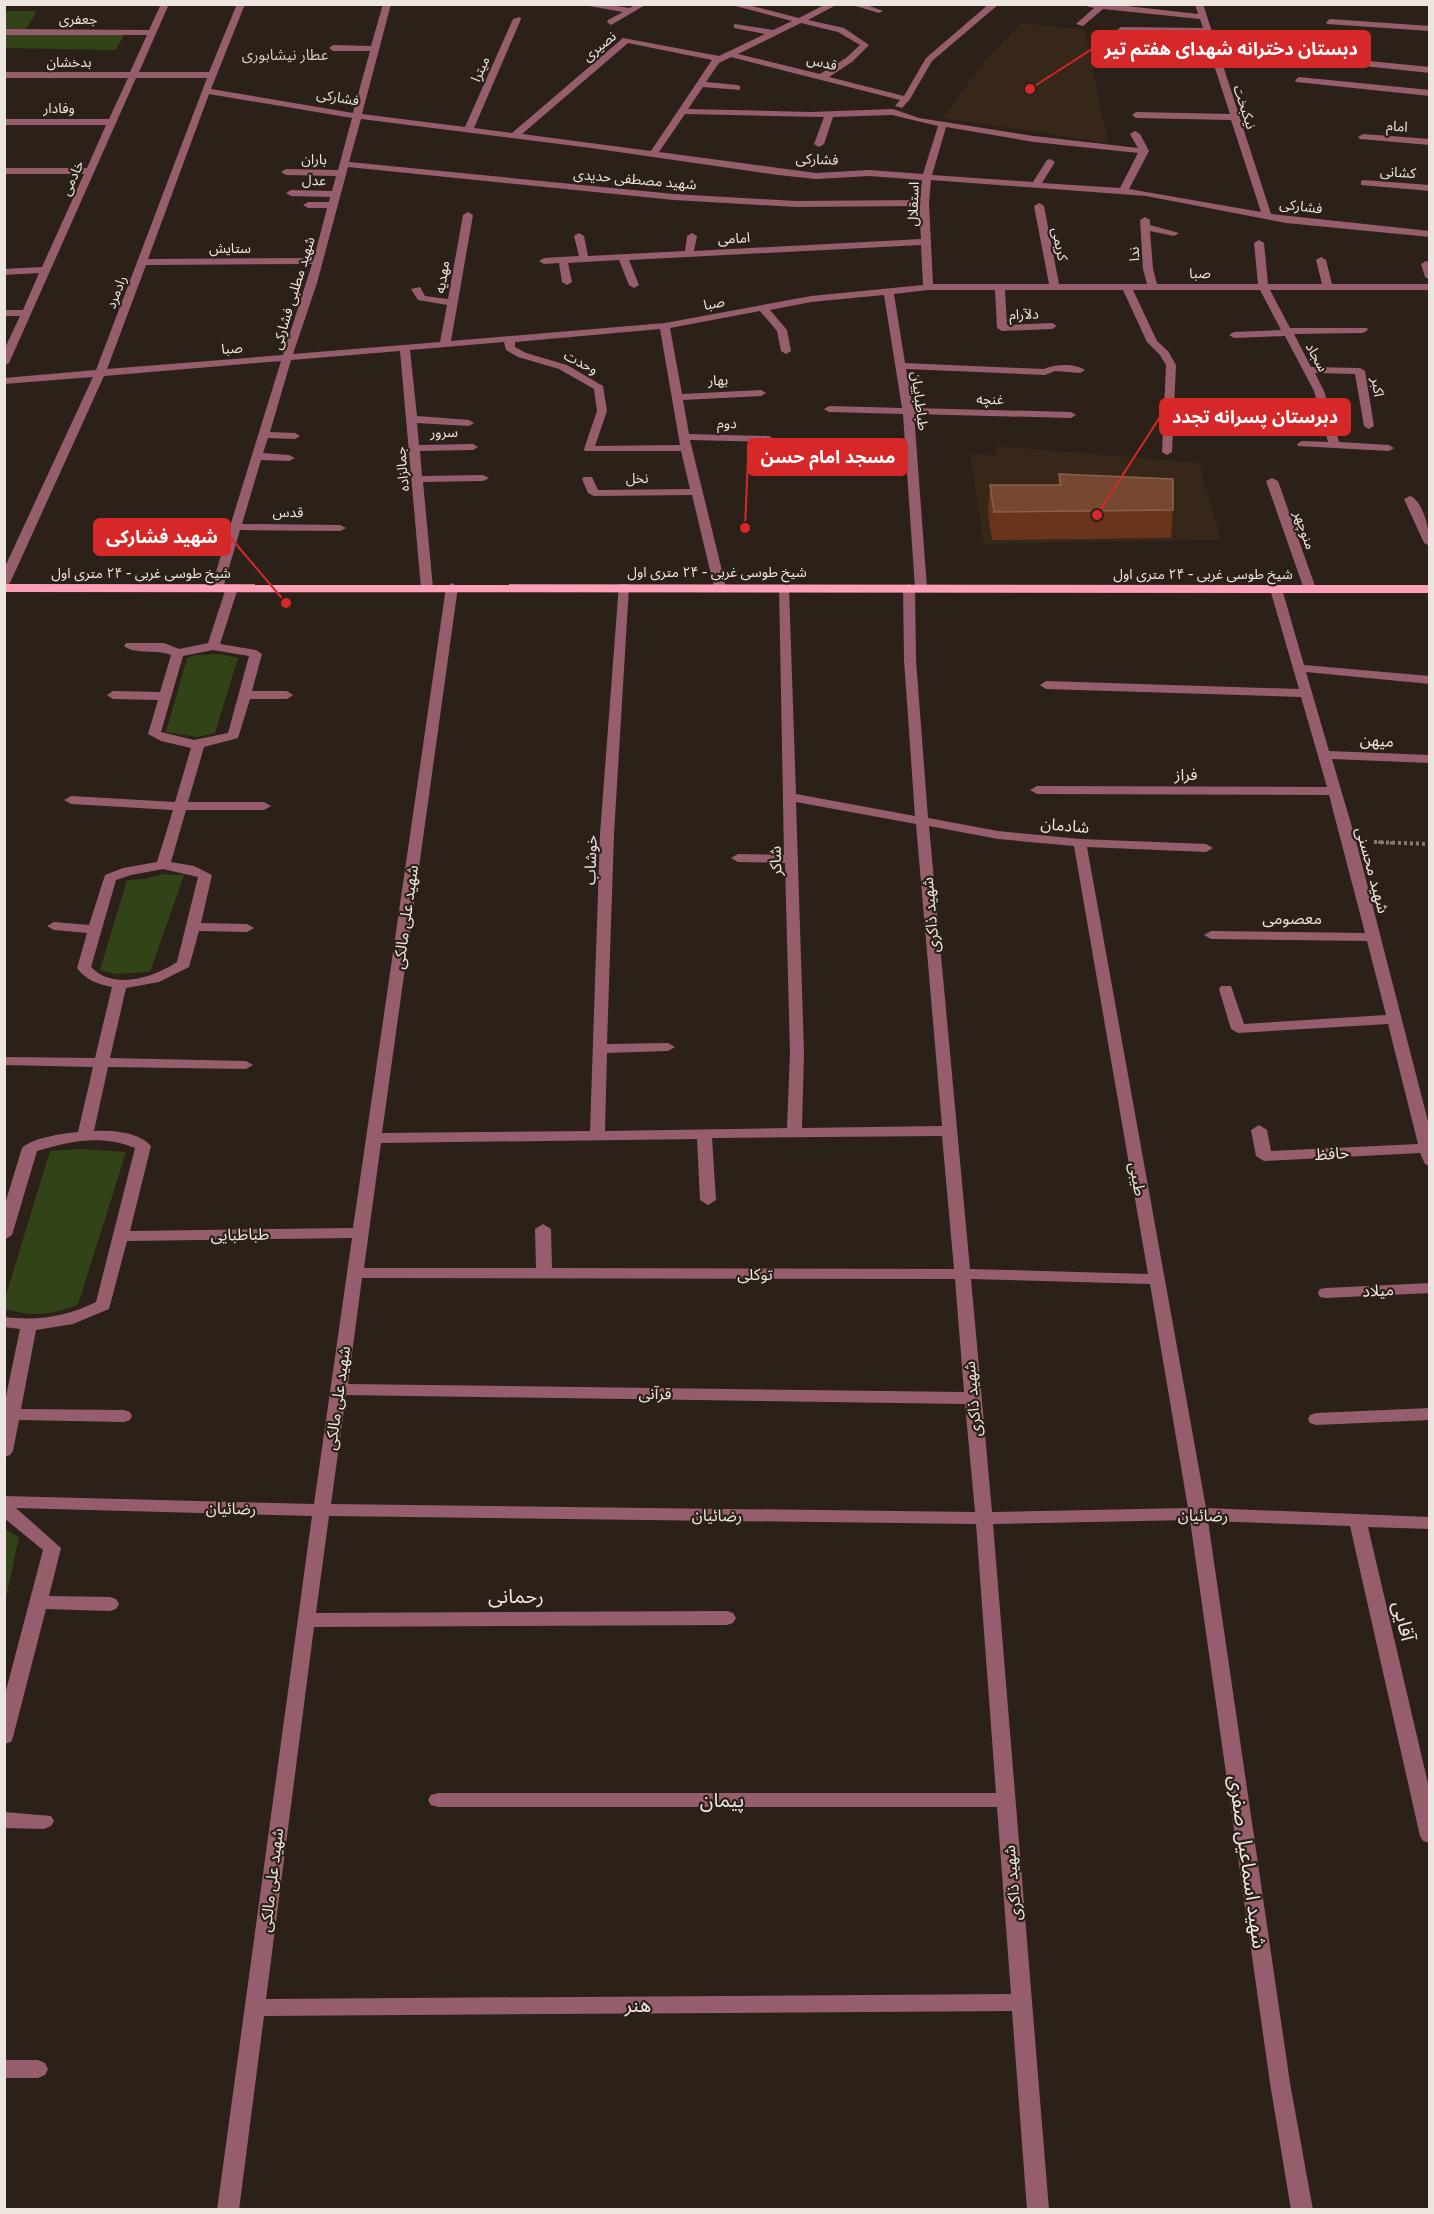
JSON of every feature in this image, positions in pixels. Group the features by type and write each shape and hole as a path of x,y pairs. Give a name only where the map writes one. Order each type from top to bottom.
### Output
{"main road":[{"name":"شیخ طوسی غربی - ۲۴ متری اول","path":"4,586 1430,589"}],"street":[{"name":"خادمی","path":"4,363 165,4"},
{"name":"رادمرد","path":"4,586 100,373 241,4"},
{"name":"شهید مطلبی فشارکی","path":"217,588 318,261 387,4"},
{"path":"582,4 631,11"},
{"path":"611,22 643,4"},
{"path":"732,4 841,30 865,45 849,60 822,77"},
{"path":"653,154 716,61 834,4"},
{"path":"853,4 879,11"},
{"path":"893,112 906,99 929,60 995,4"},
{"path":"1082,4 1202,17"},
{"name":"نیکبخت","path":"1199,4 1267,217"},
{"path":"1080,24 1101,6"},
{"name":"میترا","path":"469,129 517,19"},
{"path":"1330,22 1430,29"},
{"path":"737,26 774,33"},
{"path":"1121,30 1206,31"},
{"name":"جعفری","path":"4,32 152,33"},
{"name":"نصیری","path":"514,135 626,40 721,59"},
{"path":"333,48 375,49"},
{"name":"قدس","path":"730,54 906,99"},
{"path":"1119,61 1216,62"},
{"path":"1338,61 1430,70"},
{"name":"بدخشان","path":"4,75 212,75"},
{"path":"1299,80 1430,93"},
{"path":"701,84 737,88"},
{"name":"فشارکی","path":"206,91 357,116 816,176 869,172 1123,191 1186,199 1267,217 1430,234"},
{"path":"682,111 830,114 893,112 1034,139 1144,151"},
{"path":"819,144 830,114"},
{"path":"1136,114 1234,117"},
{"name":"وفادار","path":"4,122 112,122"},
{"path":"6,133 18,122"},
{"name":"استقلال","path":"928,287 924,203 927,176 943,123"},
{"path":"1135,134 1144,151"},
{"name":"امام","path":"1363,137 1430,142"},
{"path":"1123,191 1144,151"},
{"path":"1036,184 1050,162"},
{"name":"باران","path":"286,172 343,169"},
{"name":"شهید مصطفی حدیدی","path":"343,169 674,197 796,204 924,203"},
{"path":"4,171 90,171"},
{"name":"کشانی","path":"1364,183 1430,188"},
{"name":"عدل","path":"291,193 334,200"},
{"path":"308,205 334,200"},
{"name":"کریمی","path":"1039,206 1055,288"},
{"name":"مهدیه","path":"445,344 468,215"},
{"name":"ندا","path":"1153,287 1148,270 1146,224 1174,233"},
{"path":"579,236 584,259"},
{"path":"689,254 692,236"},
{"name":"امامی","path":"544,261 926,242"},
{"path":"1259,243 1263,286"},
{"path":"623,258 634,285"},
{"path":"563,260 567,282"},
{"path":"1321,260 1327,286"},
{"name":"ستایش","path":"142,262 318,261"},
{"path":"1426,264 1430,277"},
{"path":"4,272 46,270"},
{"name":"سجاد","path":"1263,286 1319,391 1334,446"},
{"name":"صبا","path":"4,381 665,326 811,298 928,287 1430,287"},
{"name":"دلآرام","path":"1000,287 1002,328 1052,326"},
{"path":"1126,287 1152,342 1164,353 1171,365 1167,452"},
{"path":"416,289 422,298 452,303"},
{"name":"طباطباییان","path":"888,290 908,412 915,588"},
{"path":"763,308 782,330 786,351"},
{"path":"4,313 27,313"},
{"path":"665,326 685,442 720,587"},
{"path":"1234,335 1363,330"},
{"name":"وحدت","path":"509,338 510,348 522,355 563,367 598,388 602,411 594,429 590,449 685,442"},
{"name":"جمالزاده","path":"405,347 427,588"},
{"path":"900,366 1045,372 1054,368 1080,370"},
{"name":"اکبر","path":"1307,370 1360,371 1369,426"},
{"name":"بهار","path":"677,397 761,393"},
{"name":"غنچه","path":"829,409 1071,415"},
{"path":"412,419 469,423"},
{"path":"263,435 296,436"},
{"name":"دوم","path":"685,442 769,439"},
{"path":"1302,444 1389,448"},
{"name":"سرور","path":"415,448 473,447"},
{"path":"257,456 289,458"},
{"path":"418,479 483,478"},
{"name":"نخل","path":"588,479 594,493 696,492"},
{"name":"منوچهر","path":"1272,481 1310,589"},
{"path":"1410,499 1430,543"},
{"name":"قدس","path":"235,526 340,528"},
{"name":"شهید علی مالکی","path":"228,2210 321,1510 452,587"},
{"name":"خوشاب","path":"597,1135 608,834 623,587"},
{"path":"213,646 232,588"},
{"name":"شاکر","path":"783,588 796,1053 794,1133"},
{"name":"شهید ذاکری","path":"915,588 910,660 922,822 984,1518 1038,2210"},
{"name":"شهید محسنی","path":"1276,589 1349,841 1428,1155"},
{"path":"130,646 164,647 178,653 213,646 256,654 234,735 209,745 198,746 154,734 178,653"},
{"path":"1298,668 1430,680"},
{"path":"1046,686 1306,693"},
{"path":"113,695 165,696"},
{"path":"245,695 287,695"},
{"path":"163,865 198,746"},
{"name":"میهن","path":"1324,754 1430,759"},
{"name":"فراز","path":"1037,790 1335,791"},
{"name":"شادمان","path":"789,797 998,835 1080,843 1206,848"},
{"path":"71,800 180,806 264,806"},
{"name":"طیبی","path":"1080,843 1198,1514"},
{"path":"738,858 791,859"},
{"path":"163,865 189,869 205,875 193,927 184,964 164,976 120,983 98,980 89,975 84,968 110,878 128,871 163,865"},
{"path":"54,926 95,930"},
{"path":"193,927 248,928"},
{"name":"معصومی","path":"1211,935 1373,937"},
{"path":"85,1136 120,983"},
{"path":"1226,989 1238,1029 1394,1019"},
{"path":"600,1049 668,1047"},
{"path":"4,1061 246,1065"},
{"name":"حافظ","path":"1259,1130 1264,1156 1428,1155"},
{"path":"374,1138 948,1131"},
{"path":"704,1134 708,1200"},
{"path":"4,1322 29,1326 46,1325 80,1317 104,1305 143,1146 118,1136 85,1136 51,1141 30,1148 5,1231"},
{"path":"543,1229 544,1274"},
{"name":"طباطبایی","path":"120,1236 360,1233"},
{"name":"توکلی","path":"355,1273 961,1274 1156,1280"},
{"name":"میلاد","path":"1326,1293 1430,1288"},
{"path":"4,1451 8,1414 29,1326"},
{"name":"قرآنی","path":"338,1389 972,1398"},
{"path":"8,1414 124,1416"},
{"path":"1316,1419 1430,1414"},
{"name":"رضائیان","path":"4,1502 321,1510 984,1518 1198,1514 1430,1523"},
{"path":"4,1508 52,1548 4,1737"},
{"name":"شهید اسماعیل صفری","path":"1198,1514 1280,2083 1302,2210"},
{"name":"آقایی","path":"1358,1522 1430,1836"},
{"path":"40,1602 110,1604"},
{"name":"رحمانی","path":"306,1620 727,1618"},
{"name":"پیمان","path":"438,1800 1005,1800"},
{"path":"4,1820 44,1821"},
{"name":"هنر","path":"254,2008 1022,2002"},
{"path":"4,2069 38,2068"}],"path":[{"path":"1349,841 1430,843"}],"shaded area":[{"path":"1021,23 1085,30 1108,143 943,118 984,61"},
{"path":"997,446 1199,463 1221,540 984,544 970,454 995,455"}],"green space":[{"path":"5,11 37,11 26,29 5,29"},
{"path":"5,35 124,35 116,50 5,48"},
{"path":"220,654 238,658 215,733 198,737 166,732 187,658 195,655"},
{"path":"162,874 184,875 150,972 114,974 100,970 127,880 145,879"},
{"path":"81,1149 126,1152 78,1305 42,1314 5,1309 5,1298 50,1151"},
{"path":"5,1529 19,1537 5,1602"}],"building":[{"path":"1059,474 1173,479 1173,510 994,512 990,485 1061,485"}],"place":[{"name":"دبستان دخترانه شهدای هفتم تیر","path":"1030,89"},
{"name":"دبرستان پسرانه تجدد","path":"1097,515"},
{"name":"مسجد امام حسن","path":"745,528"},
{"name":"شهید فشارکی","path":"286,603"}],"district":[{"name":"عطار نیشابوری","path":"285,55"}]}
